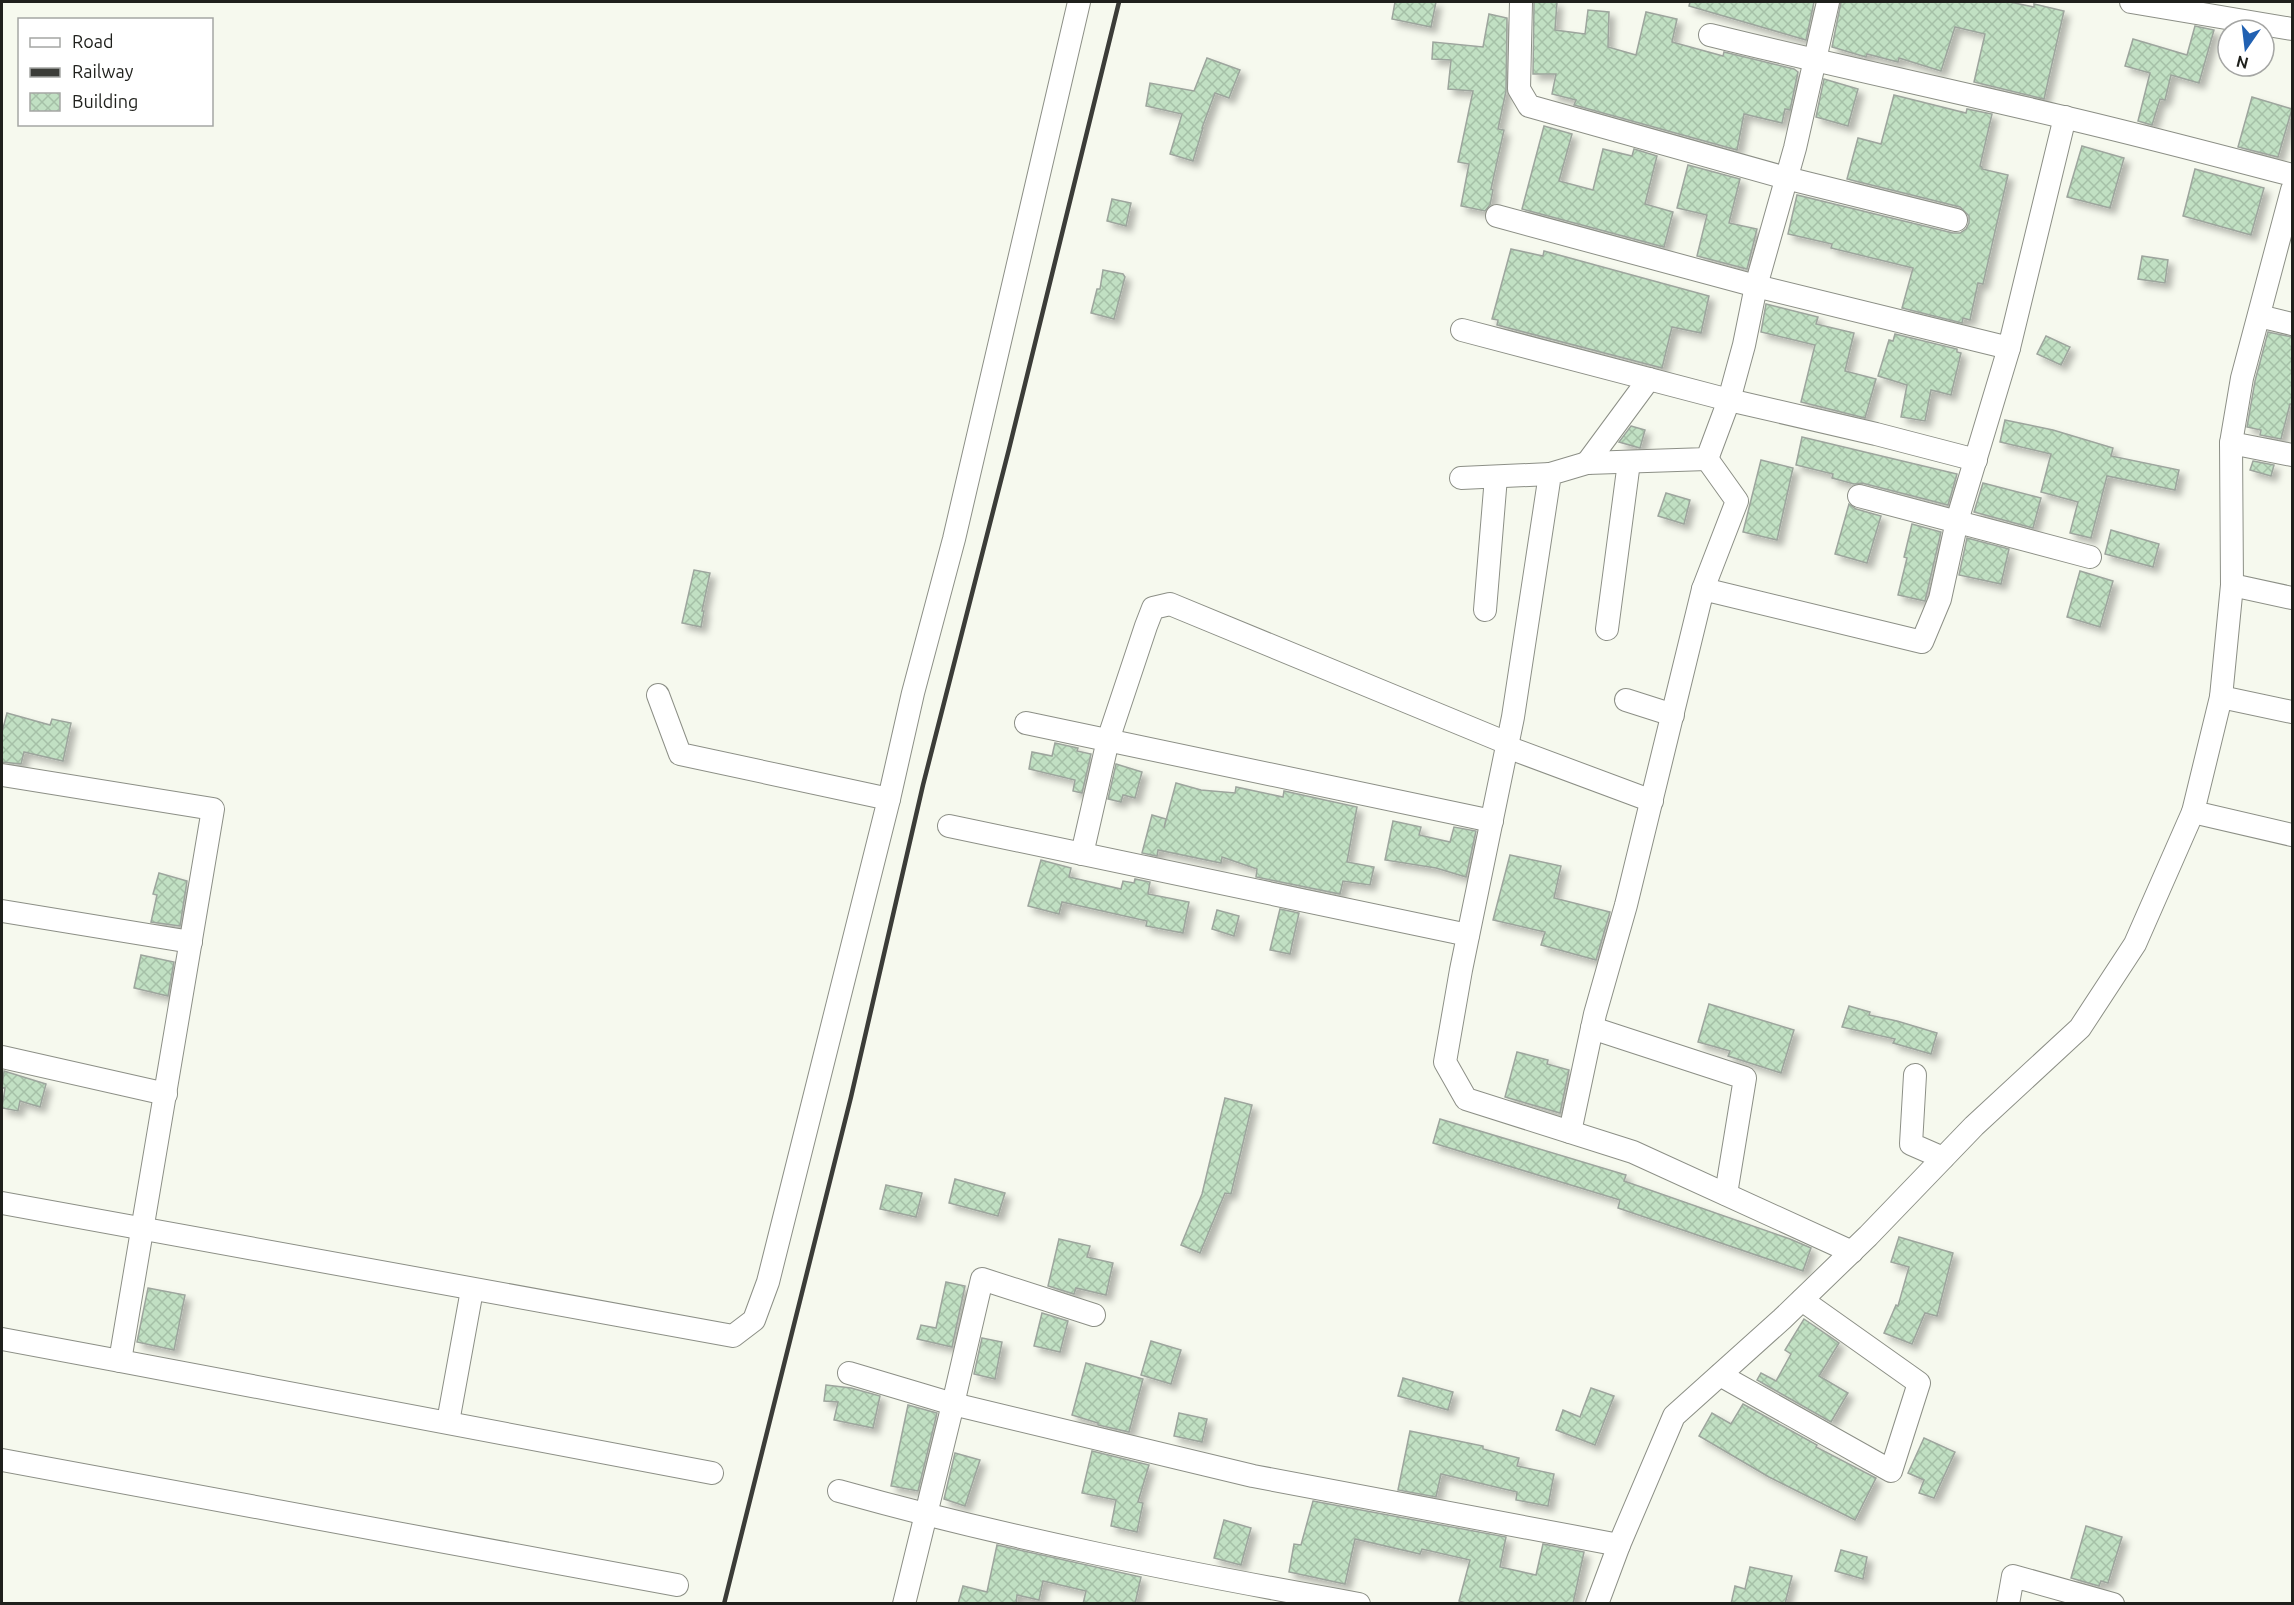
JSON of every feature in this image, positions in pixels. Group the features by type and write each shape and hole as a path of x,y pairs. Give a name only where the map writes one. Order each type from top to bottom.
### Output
{"street":[{"path":"2,1203 733,1336 754,1320 771,1270 889,799 913,693 954,539 1079,2"},
{"path":"1521,2 1518,89 1529,106 1786,177 1956,220"},
{"path":"1707,459 1729,400 1744,345 1756,286 1786,177 1828,2"},
{"path":"2131,2 2193,7 2292,29"},
{"path":"1710,35 2065,117 2292,175"},
{"path":"1703,589 1922,642 1940,599 1957,520 2009,348 2065,117"},
{"path":"1597,1604 1619,1545 1674,1416 1802,1300 1974,1126 2080,1028 2135,945 2193,812 2221,697 2232,585 2231,442 2242,378 2292,190"},
{"path":"1497,216 1756,286 2009,348"},
{"path":"2259,316 2292,324"},
{"path":"1462,330 1729,400 1976,460"},
{"path":"1587,463 1649,379"},
{"path":"2231,442 2292,455"},
{"path":"1461,478 1550,474 1587,463 1707,459"},
{"path":"1570,1132 1592,1028 1626,905 1703,589 1737,501 1707,459"},
{"path":"1607,629 1629,462"},
{"path":"1550,474 1507,745 1468,935 1445,1062 1466,1099 1633,1152 1851,1252"},
{"path":"1485,610 1496,477"},
{"path":"1859,496 1957,520 2090,557"},
{"path":"2232,585 2292,598"},
{"path":"1082,854 1108,740 1153,608 1170,604 1507,745 1652,801"},
{"path":"658,695 680,754 889,799"},
{"path":"2221,697 2292,712"},
{"path":"1626,700 1673,715"},
{"path":"1026,723 1492,821"},
{"path":"2,775 213,809 120,1361"},
{"path":"2193,812 2292,835"},
{"path":"949,826 1468,935"},
{"path":"2,911 191,942"},
{"path":"1592,1028 1745,1078 1726,1194"},
{"path":"2,1058 166,1094"},
{"path":"1915,1075 1911,1143 1943,1158"},
{"path":"904,1604 982,1279 1094,1315"},
{"path":"448,1422 472,1290"},
{"path":"1720,1375 1891,1471 1919,1383 1802,1300"},
{"path":"2,1339 712,1473"},
{"path":"849,1373 953,1404 1253,1476 1619,1545"},
{"path":"2,1460 677,1585"},
{"path":"839,1491 1239,1593 1358,1603"},
{"path":"2008,1604 2013,1576 2113,1604"}],"building":[{"path":"1395,2 1436,2 1431,27 1392,19"},
{"path":"1534,2 1557,2 1555,30 1585,34 1588,10 1609,12 1608,47 1636,55 1646,12 1677,19 1672,42 1723,56 1724,52 1794,69 1798,72 1790,110 1785,109 1782,123 1744,114 1737,150 1574,105 1576,100 1552,94 1556,74 1533,74"},
{"path":"1690,2 1814,2 1806,40 1689,6"},
{"path":"1841,2 2010,2 2034,7 2034,4 2064,11 2044,99 1974,82 1985,34 1955,27 1941,71 1899,58 1898,62 1867,54 1866,57 1832,47"},
{"path":"1489,14 1507,18 1506,91 1498,129 1504,130 1491,189 1493,190 1490,205 1485,211 1461,206 1469,164 1458,162 1473,91 1448,89 1451,60 1432,59 1433,42 1483,47"},
{"path":"2195,26 2214,30 2199,83 2171,75 2165,100 2160,99 2152,125 2138,121 2150,73 2125,66 2133,39 2187,55"},
{"path":"1207,58 1240,70 1229,98 1215,93 1193,161 1170,154 1182,114 1146,106 1150,83 1194,91"},
{"path":"1824,79 1858,89 1848,126 1816,117"},
{"path":"1894,95 1966,113 1967,109 1992,114 1980,166 1982,169 2008,175 1983,284 1978,283 1970,320 1963,318 1962,323 1902,308 1913,268 1831,248 1832,244 1788,234 1797,195 1953,233 1960,233 1966,229 1969,216 1960,207 1847,179 1858,138 1881,144"},
{"path":"2252,97 2292,109 2278,157 2238,147"},
{"path":"1544,126 1572,134 1559,181 1593,190 1603,149 1632,156 1634,149 1657,156 1645,204 1673,212 1664,247 1522,209"},
{"path":"2082,146 2124,158 2110,208 2067,197"},
{"path":"1688,165 1740,179 1729,223 1757,229 1747,269 1697,256 1707,215 1677,208"},
{"path":"2195,169 2264,188 2251,235 2183,216"},
{"path":"1112,199 1131,203 1126,226 1107,221"},
{"path":"1511,249 1543,256 1544,251 1709,296 1701,333 1672,327 1662,368 1497,325 1498,320 1492,319"},
{"path":"2142,256 2168,260 2165,283 2138,279"},
{"path":"1103,270 1123,274 1125,277 1114,319 1091,313 1097,289 1100,289"},
{"path":"1766,304 1818,317 1816,324 1854,333 1845,371 1876,379 1865,418 1801,402 1815,345 1761,332"},
{"path":"2268,332 2292,337 2292,404 2290,404 2281,439 2260,435 2261,430 2247,427 2255,381"},
{"path":"1895,334 1957,349 1957,352 1961,353 1951,395 1931,390 1925,421 1901,417 1907,385 1878,376 1889,340 1893,341"},
{"path":"2046,336 2070,347 2061,365 2037,354"},
{"path":"2005,420 2053,430 2113,448 2111,456 2179,470 2175,490 2107,476 2091,538 2070,533 2078,502 2041,492 2051,454 2000,442"},
{"path":"1631,426 1645,430 1640,448 1619,442"},
{"path":"1802,437 1957,474 1948,505 1862,483 1854,484 1832,478 1833,474 1796,465"},
{"path":"1761,460 1793,468 1777,540 1743,532"},
{"path":"2253,461 2274,465 2271,476 2250,470"},
{"path":"1983,483 2041,498 2033,528 1974,512"},
{"path":"1666,493 1690,500 1684,524 1658,516"},
{"path":"1849,504 1856,509 1881,516 1867,563 1835,554"},
{"path":"1912,524 1941,532 1925,601 1898,595"},
{"path":"2111,530 2159,544 2153,567 2105,554"},
{"path":"1967,538 2009,549 2001,584 1959,575"},
{"path":"694,570 710,573 701,627 682,623"},
{"path":"2080,571 2113,581 2100,627 2067,617"},
{"path":"7,713 50,725 52,719 71,723 63,761 24,752 21,764 2,762 2,732"},
{"path":"1055,743 1078,748 1077,751 1091,754 1082,793 1073,791 1075,780 1029,769 1032,752 1052,756"},
{"path":"1116,764 1142,772 1135,798 1123,795 1121,802 1108,799"},
{"path":"1176,783 1201,790 1235,793 1236,787 1283,797 1284,791 1357,807 1347,862 1374,867 1370,885 1343,881 1340,894 1256,877 1257,869 1222,857 1221,863 1158,850 1157,856 1142,853 1152,815 1166,819 1164,828"},
{"path":"1393,821 1421,827 1419,835 1450,842 1454,827 1476,831 1466,877 1436,868 1385,860"},
{"path":"1510,855 1561,866 1554,898 1610,912 1596,960 1541,945 1545,932 1493,920"},
{"path":"1041,860 1071,868 1069,877 1121,889 1123,881 1134,883 1135,879 1150,882 1148,894 1189,902 1183,933 1146,926 1147,921 1062,902 1059,914 1028,906"},
{"path":"159,873 187,881 180,926 151,922 157,895 153,894"},
{"path":"1280,909 1299,913 1290,954 1270,950"},
{"path":"1217,910 1239,916 1234,936 1212,929"},
{"path":"141,955 174,962 168,996 134,988"},
{"path":"1709,1004 1794,1030 1781,1073 1728,1056 1730,1051 1698,1042"},
{"path":"1849,1006 1870,1012 1869,1015 1937,1033 1931,1054 1893,1043 1895,1039 1842,1027"},
{"path":"1517,1052 1548,1060 1547,1064 1569,1070 1560,1113 1505,1097"},
{"path":"4,1071 46,1084 40,1107 20,1101 18,1111 2,1108 5,1088 2,1088"},
{"path":"1225,1098 1252,1105 1231,1194 1225,1193 1200,1253 1181,1245 1202,1194"},
{"path":"1440,1119 1626,1175 1624,1181 1790,1239 1811,1248 1803,1271 1618,1208 1620,1200 1433,1143"},
{"path":"955,1179 1005,1193 998,1216 949,1203"},
{"path":"886,1185 922,1193 916,1217 880,1209"},
{"path":"1899,1237 1953,1253 1937,1316 1925,1313 1912,1344 1884,1333 1896,1305 1898,1306 1909,1267 1891,1262"},
{"path":"1059,1239 1090,1246 1087,1257 1113,1263 1106,1295 1076,1288 1074,1294 1048,1286"},
{"path":"946,1282 965,1286 952,1347 917,1339 921,1325 936,1328"},
{"path":"148,1288 185,1295 174,1350 137,1342"},
{"path":"1042,1313 1068,1321 1060,1352 1034,1346"},
{"path":"1804,1319 1839,1343 1819,1376 1848,1393 1831,1422 1757,1380 1761,1373 1776,1381 1791,1354 1785,1350"},
{"path":"982,1338 1002,1342 995,1379 974,1374"},
{"path":"1151,1341 1181,1350 1171,1384 1141,1375"},
{"path":"1086,1363 1143,1379 1129,1432 1098,1425 1098,1423 1072,1415"},
{"path":"1403,1378 1453,1392 1448,1410 1398,1396"},
{"path":"826,1385 851,1388 880,1396 873,1428 834,1420 838,1402 824,1401"},
{"path":"1591,1388 1614,1396 1595,1445 1556,1430 1563,1410 1580,1417"},
{"path":"1743,1404 1817,1445 1816,1447 1876,1478 1855,1520 1769,1477 1699,1436 1712,1413 1731,1424"},
{"path":"908,1405 937,1413 918,1491 891,1486"},
{"path":"1179,1413 1207,1419 1202,1442 1174,1436"},
{"path":"1410,1431 1483,1446 1483,1449 1519,1458 1517,1466 1554,1474 1548,1506 1516,1500 1517,1492 1441,1474 1436,1497 1398,1490"},
{"path":"1924,1438 1955,1452 1934,1498 1919,1493 1924,1480 1908,1473"},
{"path":"1092,1451 1149,1465 1138,1502 1143,1503 1137,1532 1111,1526 1116,1500 1082,1493"},
{"path":"955,1453 980,1460 965,1506 944,1499"},
{"path":"1313,1501 1506,1537 1500,1567 1536,1575 1543,1544 1584,1552 1573,1604 1469,1604 1459,1601 1470,1560 1422,1549 1420,1554 1355,1539 1345,1584 1289,1572 1294,1544 1301,1545"},
{"path":"1224,1520 1251,1528 1241,1565 1214,1558"},
{"path":"2086,1526 2122,1537 2108,1583 2101,1581 2099,1586 2071,1578"},
{"path":"997,1545 1141,1577 1135,1604 1083,1604 1086,1591 1043,1581 1039,1600 1017,1595 1016,1604 958,1604 963,1586 987,1592"},
{"path":"1841,1550 1867,1557 1863,1579 1835,1571"},
{"path":"1750,1567 1792,1576 1785,1604 1731,1604 1735,1586 1745,1589"}],"railway":[{"path":"724,1604 851,1097 923,785 1009,449 1119,2"}]}
